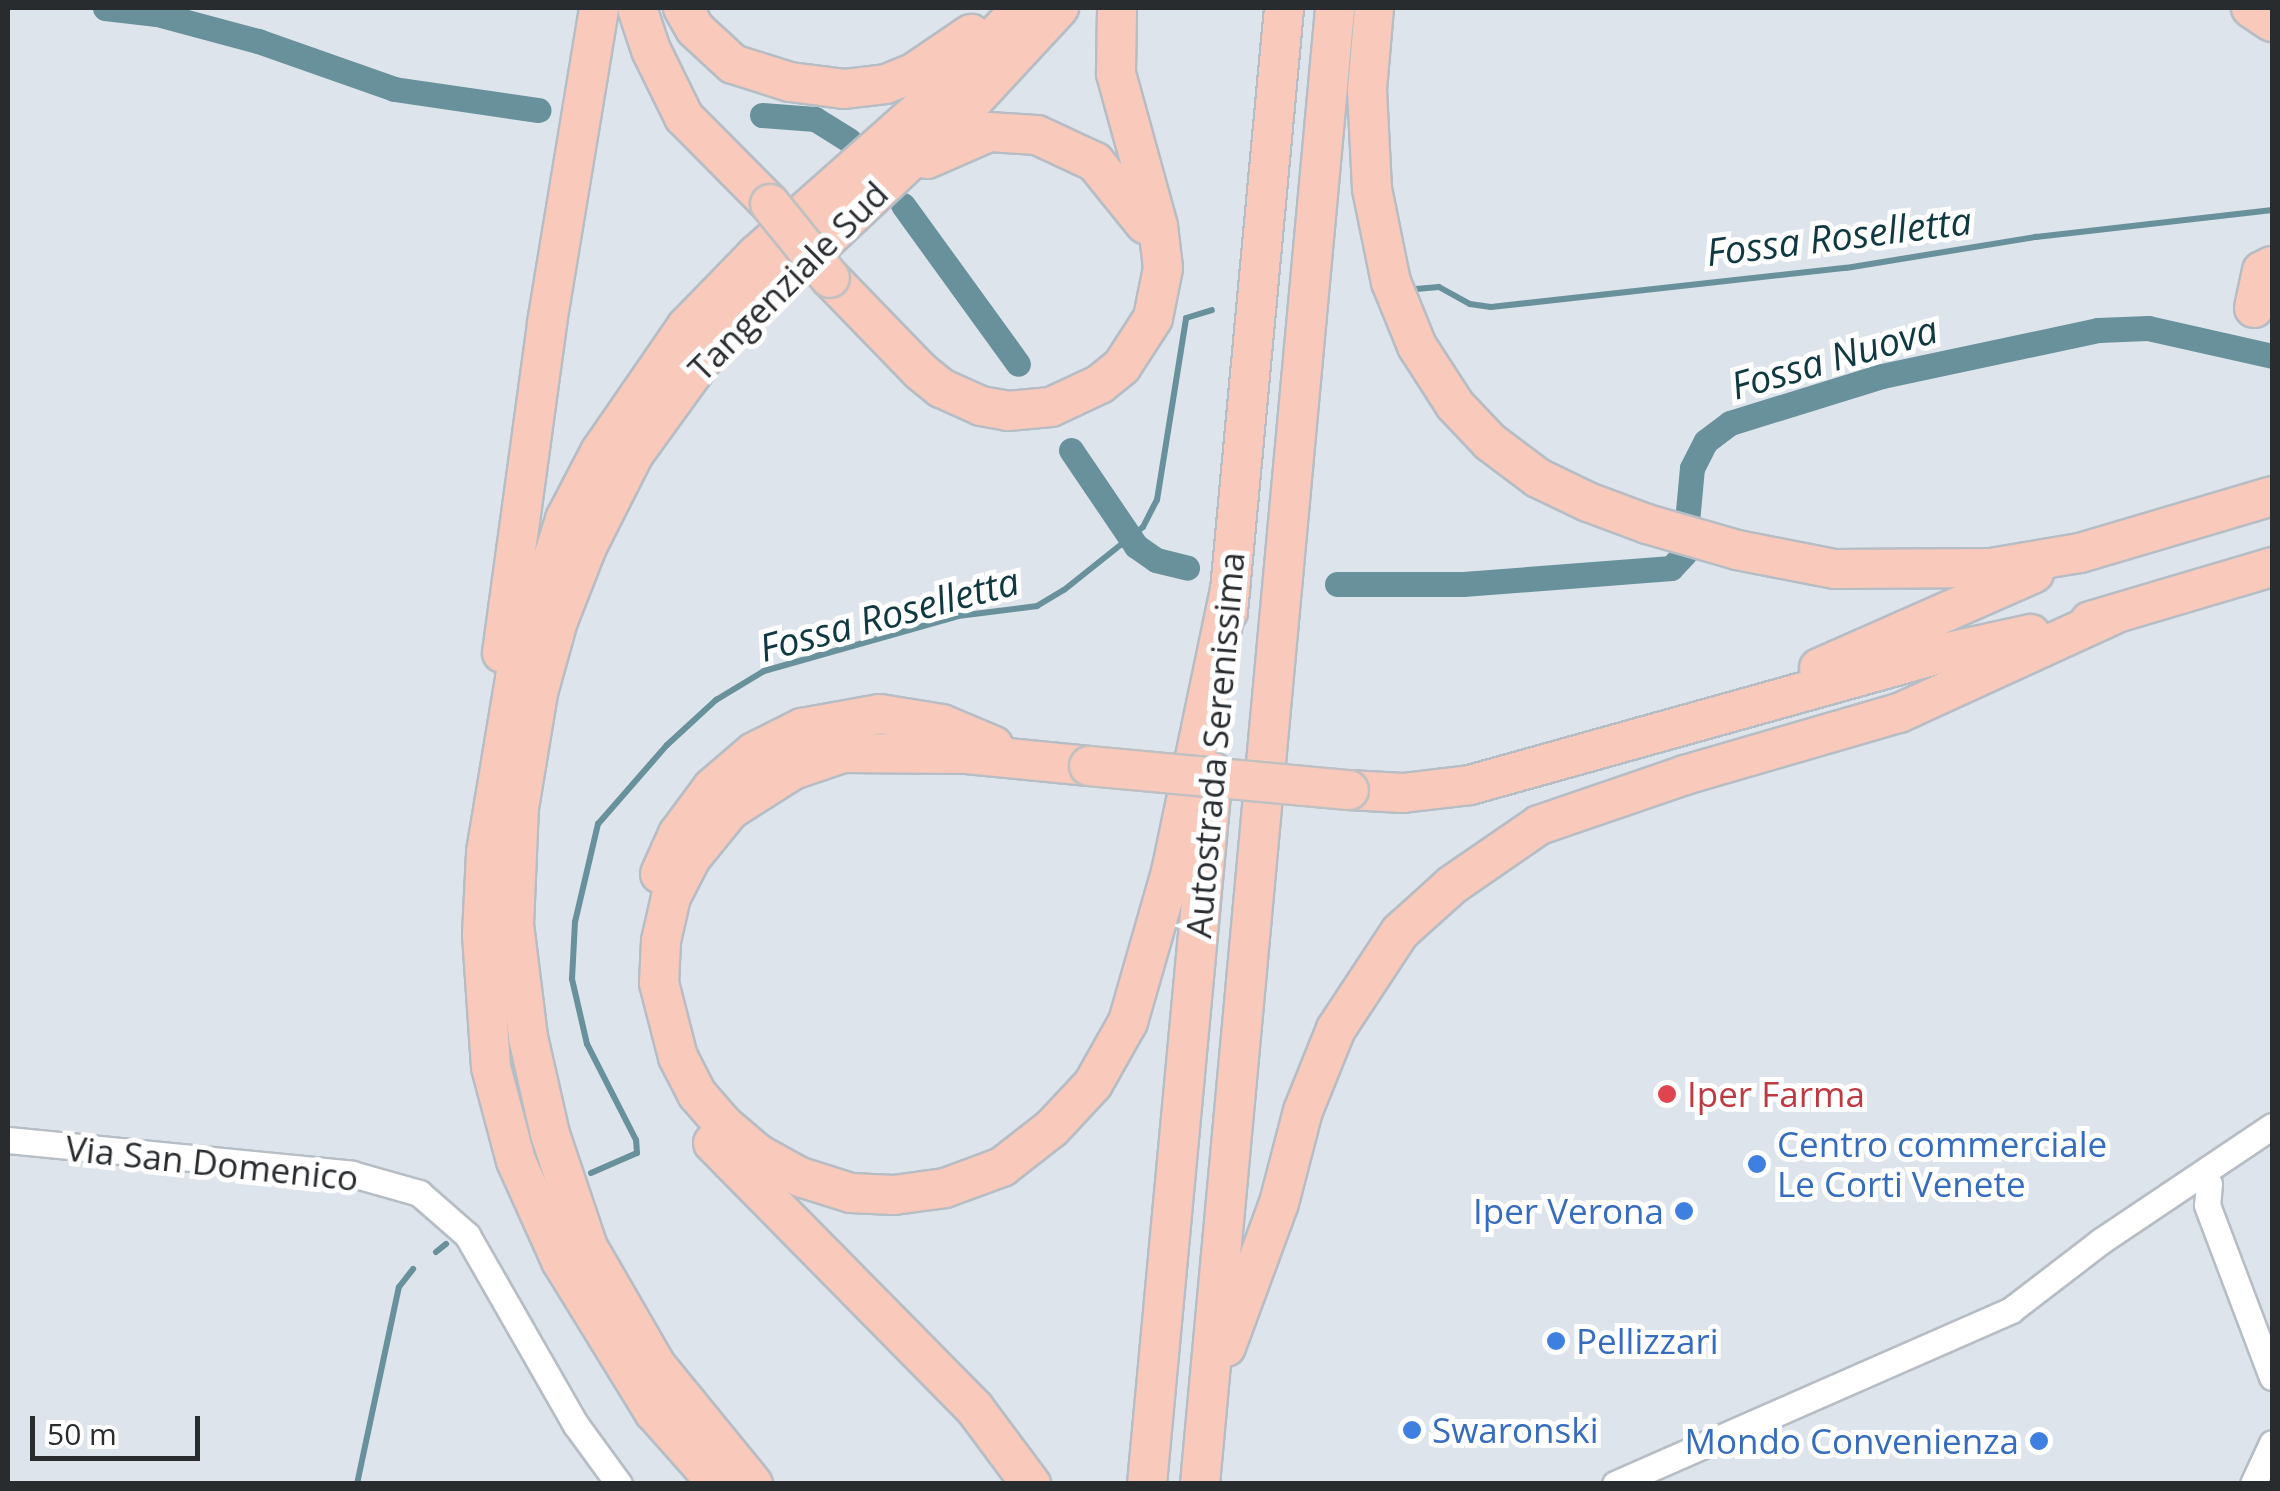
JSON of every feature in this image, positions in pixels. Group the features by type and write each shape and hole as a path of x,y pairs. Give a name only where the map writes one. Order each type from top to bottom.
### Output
{"highway":[{"path":"487,842 493,721 547,323 598,8"},
{"path":"637,8 651,50 684,117 770,204 830,278 899,352 941,388 981,406 1027,411 1073,399 1122,366 1153,318 1163,268 1158,226 1116,73 1117,8"},
{"path":"684,8 696,29 733,64 790,82 844,89 886,84 938,60 998,8"},
{"name":"Tangenziale Sud","path":"718,1484 646,1398 560,1261 516,1161 491,1067 482,935 487,842 516,678 540,591 566,520 600,452 687,326 756,256 951,82 1022,8"},
{"name":"Tangenziale Sud","path":"754,1484 656,1365 588,1247 550,1134 528,1038 514,925 518,808 538,693 558,621 587,547 634,454 710,349 970,104 1059,8"},
{"name":"Autostrada Serenissima","path":"1147,1484 1284,8"},
{"name":"Autostrada Serenissima","path":"1200,1484 1335,8"},
{"path":"1374,8 1367,90 1372,189 1391,282 1417,346 1455,405 1490,442 1538,478 1588,502 1684,534 1836,568 1991,568 2080,553"},
{"path":"2251,8 2272,22"},
{"path":"889,179 964,140 989,132 1008,131 1059,141 1094,162 1114,180 1144,222 1163,268"},
{"path":"2263,313 2262,271 2272,266"},
{"path":"1660,734 2080,553 2272,496"},
{"path":"1230,588 1152,948 1128,1022 1093,1084 1052,1128 1002,1167 945,1188 894,1195 851,1193 800,1177 758,1154 697,1094 667,1024 658,983 660,941 671,897 691,858 730,810 793,770 843,753 898,750 1024,758 1089,766 1349,790 1403,793 1470,786 1939,654 2112,616 2272,567"},
{"path":"1208,1397 1279,1203 1302,1111 1336,1028 1400,932 1452,885 1539,825 1685,775 1900,713 2112,616"},
{"path":"1024,758 942,724 880,714 828,721 778,739 712,788 678,834 656,886 640,962 649,1039 684,1110 975,1408 1032,1484"}],"street":[{"path":"1616,1484 1948,1342 2011,1310 2101,1241 2272,1126"},
{"name":"Via San Domenico","path":"8,1140 352,1174 419,1193 467,1235 576,1425 618,1484"},
{"path":"2048,1283 2101,1262 2272,1140"},
{"path":"2209,1184 2206,1205 2272,1377"},
{"path":"2253,1484 2272,1443"}],"waterway":[{"name":"Fossa Nuova","path":"105,8 157,14 258,41 394,89 538,110"},
{"name":"Fossa Nuova","path":"762,115 815,119 849,140"},
{"name":"Fossa Nuova","path":"903,205 1018,364"},
{"name":"Fossa Roselletta","path":"1416,289 1439,287 1470,304 1491,307 1846,268 2036,237 2272,210"},
{"name":"Fossa Roselletta","path":"591,1173 637,1153 636,1140 587,1044 572,979 575,922 598,824 667,745 716,700 764,671 958,616 1037,606 1064,590 1143,527 1157,500 1186,318 1212,310"},
{"name":"Fossa Nuova","path":"1337,584 1463,584 1671,568 1684,554 1692,468 1706,441 1730,423 1882,376 2098,330 2148,328 2272,356"},
{"name":"Fossa Nuova","path":"1071,450 1136,546 1156,560 1187,568"},
{"name":"Fossa Roselletta","path":"436,1252 446,1244"},
{"name":"Fossa Roselletta","path":"357,1484 399,1287 413,1269"}],"place":[{"name":"Iper Farma","path":"1667,1094"},
{"name":"Centro commerciale Le Corti Venete","path":"1757,1164"},
{"name":"Iper Verona","path":"1684,1211"},
{"name":"Pellizzari","path":"1556,1341"},
{"name":"Swaronski","path":"1412,1430"},
{"name":"Mondo Convenienza","path":"2039,1441"}]}
